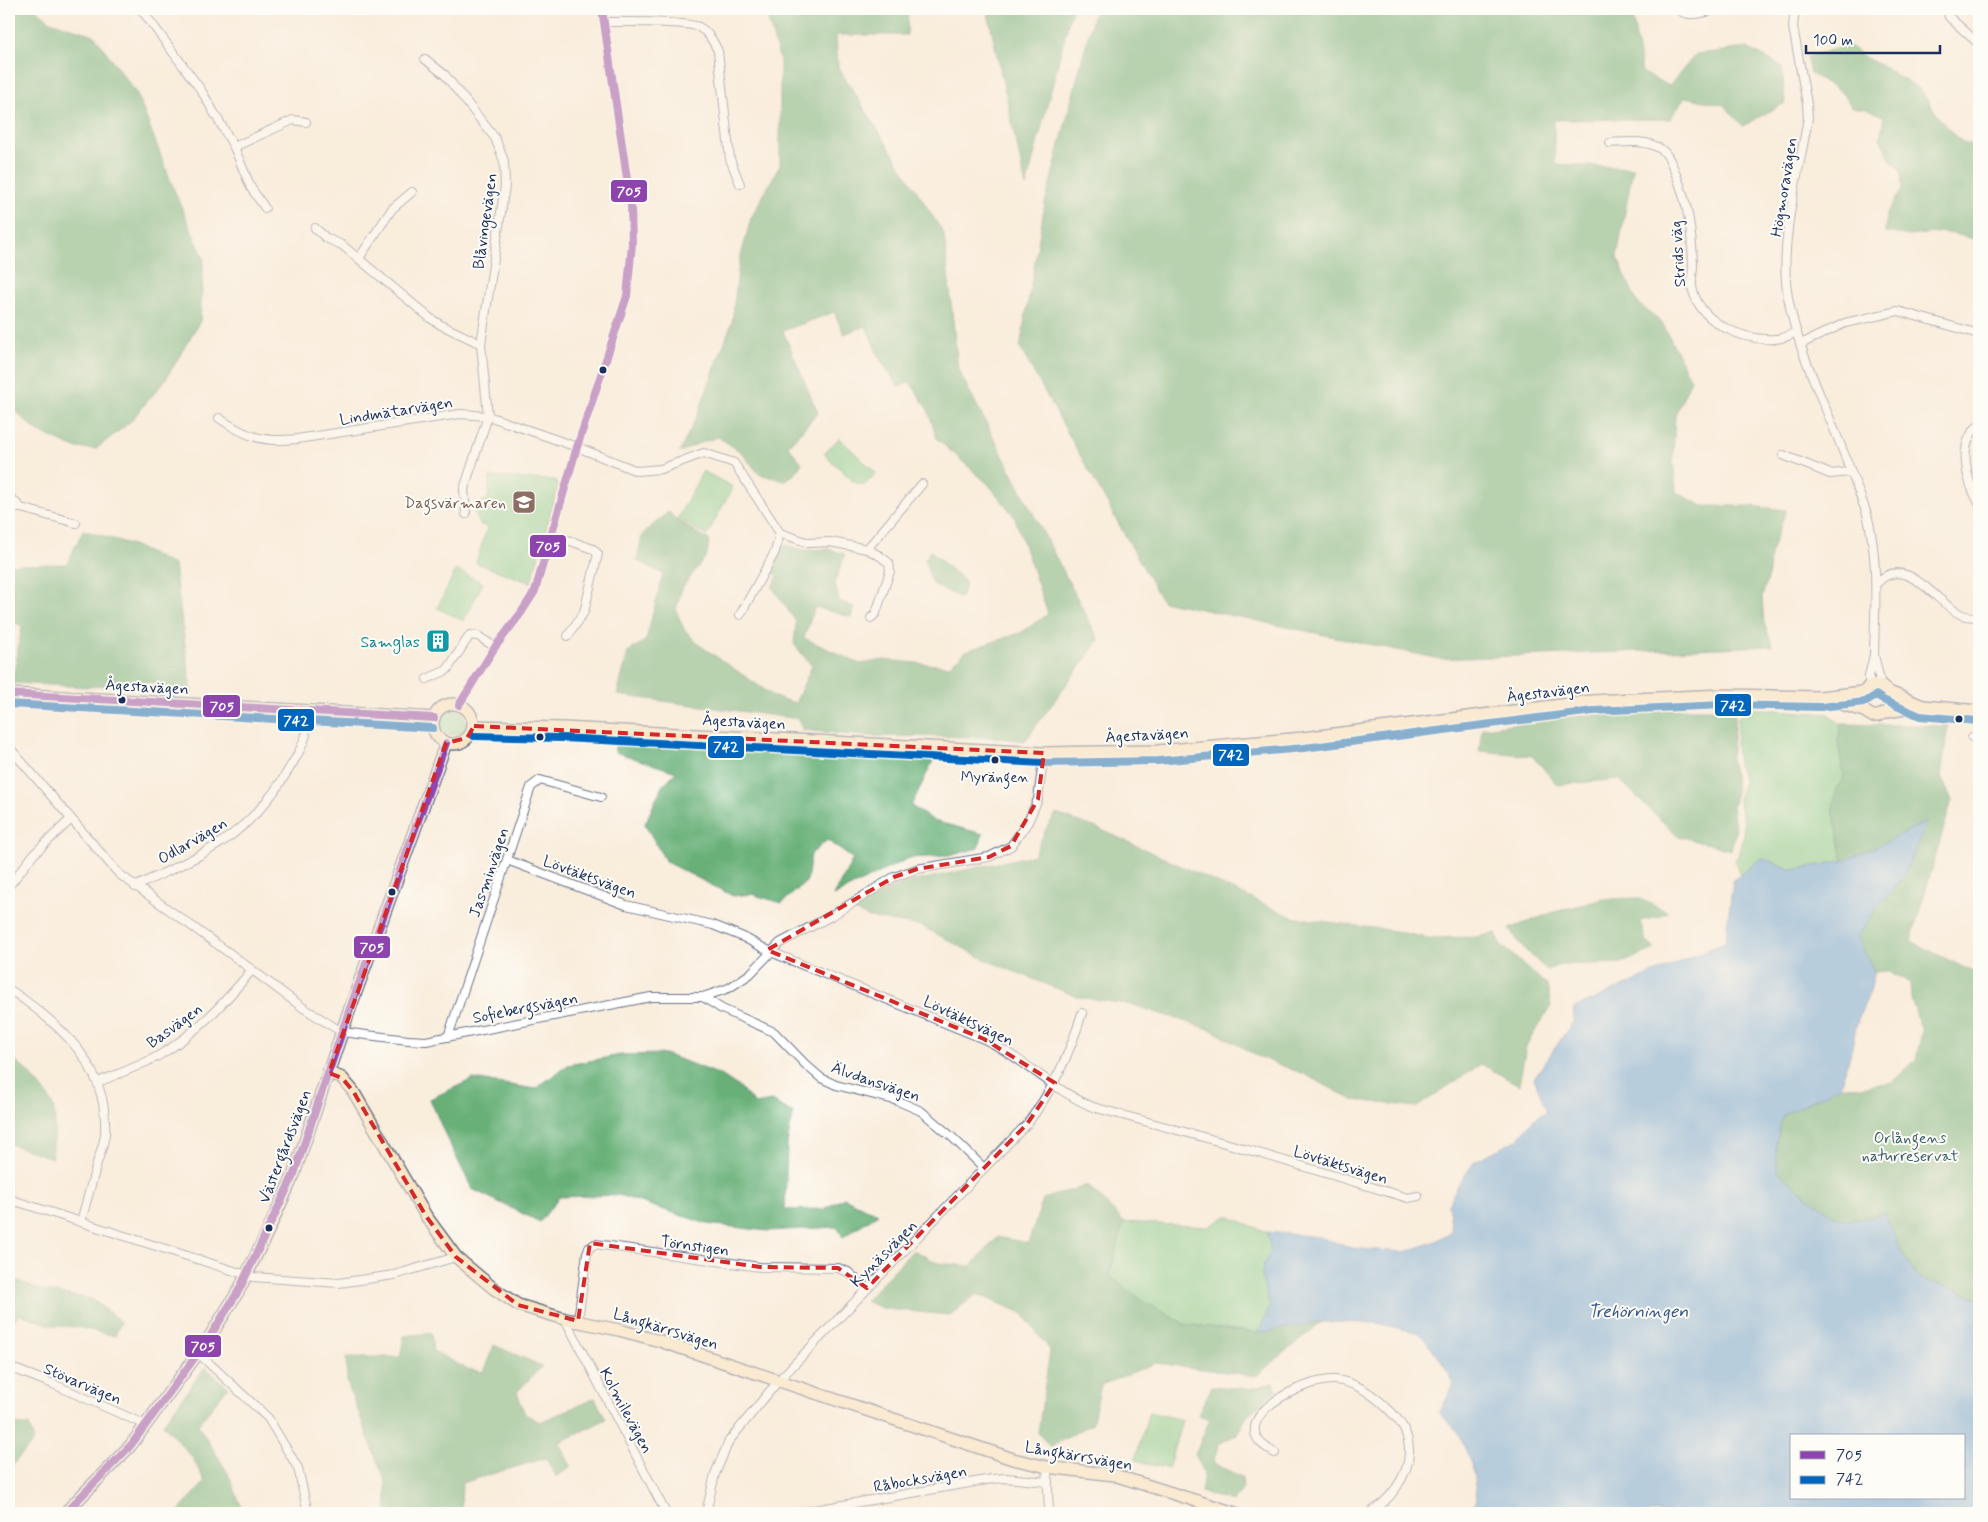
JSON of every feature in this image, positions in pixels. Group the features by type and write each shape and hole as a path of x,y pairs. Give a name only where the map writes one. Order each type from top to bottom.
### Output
{"main road":[{"path":"1864,711 1860,698 1875,689 1892,698 1892,705 1887,712"},
{"name":"Ågestavägen","path":"474,726 563,728 1044,753 1158,751 1303,738 1592,701 1723,695 1820,697 1875,689 1924,706 1979,711"},
{"name":"Ågestavägen","path":"9,694 434,718"},
{"name":"Ågestavägen","path":"1820,697 1864,711 1872,716 1924,706"},
{"path":"453,702 459,704 471,712 474,726 472,733 467,738 453,744 446,743 438,738 434,731 432,725 434,718 437,710 444,706 453,702"},
{"name":"Västergårdsvägen","path":"65,1513 113,1466 146,1425 227,1310 246,1275 294,1174 342,1032 446,743"},
{"name":"Långkärrsvägen","path":"329,1073 342,1078 353,1091 426,1216 456,1257 493,1288 518,1304 565,1319 578,1320 660,1341 1013,1459 1047,1467 1114,1475 1234,1513"}],"street":[{"path":"142,9 202,90 234,147 251,188 265,208"},
{"path":"459,704 495,647 535,591 578,447 624,306 632,244 631,206 602,9"},
{"path":"1678,9 1682,13 1690,14 1717,9"},
{"name":"Högmoravägen","path":"1795,9 1793,27 1808,117 1792,199 1787,240 1786,281 1801,344 1867,514 1871,530 1877,583 1874,655 1875,689"},
{"path":"1947,9 1949,17 1979,44"},
{"path":"604,22 640,22 697,26 710,35 718,51 730,159 740,184"},
{"name":"Blåvingevägen","path":"425,59 446,75 495,138 504,161 506,186 482,344 488,416"},
{"path":"234,147 293,120 306,122"},
{"name":"Strids väg","path":"1610,143 1644,142 1662,150 1669,158 1682,191 1690,223 1693,266 1692,290 1700,305 1712,319 1730,332 1759,340 1778,339 1797,332"},
{"path":"359,258 392,209 412,192"},
{"path":"315,228 359,258 430,318 482,344"},
{"path":"1801,344 1845,323 1898,311 1979,334"},
{"name":"Lindmätarvägen","path":"219,418 237,431 272,442 460,414 488,416 578,447 637,471 661,469 704,453 734,463 780,533"},
{"path":"466,514 464,489 488,416"},
{"path":"1979,425 1972,434 1966,459 1970,488 1979,503"},
{"path":"1783,455 1830,474 1850,472"},
{"path":"867,549 922,484"},
{"path":"9,496 22,508"},
{"path":"9,508 22,508 76,524"},
{"path":"740,615 775,552 780,533 809,543 830,542 867,549 889,563 890,571 876,613 871,618"},
{"path":"551,534 593,549 598,554 584,612 568,636"},
{"path":"1877,583 1881,578 1895,573 1912,577 1924,584 1960,614 1979,617"},
{"path":"428,679 447,670 470,635 478,636 495,647"},
{"name":"Odlarvägen","path":"136,887 203,853 234,834 280,784 302,747 306,735"},
{"name":"Sofiebergsvägen","path":"9,747 120,874 302,1008 342,1032 426,1041 652,997 704,997 722,991 741,981 780,943 831,916 894,877 917,869 989,857 1012,846 1028,822 1038,798 1044,753"},
{"name":"Jasminvägen","path":"448,1037 531,787 540,780 601,797"},
{"path":"9,886 34,854 70,819"},
{"name":"Lövtäktsvägen","path":"507,860 626,905 713,925 743,937 771,952 984,1038 1093,1107 1232,1145 1408,1198 1418,1196"},
{"name":"Basvägen","path":"98,1082 158,1056 198,1028 223,1004 252,970"},
{"path":"9,989 51,1019 76,1046 98,1082 104,1112 104,1134 80,1222"},
{"name":"Älvdansvägen","path":"704,997 722,1009 774,1032 806,1066 821,1078 836,1085 898,1101 921,1111 952,1137 984,1168"},
{"name":"Kynäsvägen","path":"706,1513 715,1474 729,1441 778,1380 1026,1124 1043,1103 1055,1083 1073,1044 1082,1013"},
{"path":"9,1199 246,1275 275,1279 339,1283 394,1275 456,1257"},
{"name":"Törnstigen","path":"578,1320 587,1253 589,1248 596,1244 760,1267 838,1268 848,1272 867,1288"},
{"name":"Kolmilevägen","path":"565,1319 666,1513"},
{"path":"198,1353 268,1418 298,1468 308,1513"},
{"name":"Stövarvägen","path":"9,1367 146,1425"},
{"path":"1276,1453 1261,1443 1255,1433 1256,1423 1270,1406 1293,1391 1320,1381 1337,1380 1361,1388 1379,1400 1400,1422 1407,1436 1409,1454 1404,1473 1394,1490 1385,1502 1369,1513"},
{"path":"1047,1467 1049,1513"},
{"name":"Råbocksvägen","path":"797,1513 992,1479 1048,1482"}],"highlighted area":[{"path":"474,726 1044,753 1038,799 1011,846 989,857 917,869 894,877 767,950 984,1039 1055,1083 1027,1124 867,1288 838,1268 760,1267 590,1243 578,1321 518,1305 456,1257 426,1216 353,1091 342,1078 329,1073 446,743 467,738"}],"green space":[{"path":"9,9 36,9 50,21 94,35 137,94 177,197 204,259 200,321 166,379 130,422 96,449 75,448 37,431 15,411 9,395"},
{"path":"767,9 908,9 907,35 836,35 838,67 944,234 958,369 1099,640 1025,741 991,737 865,736 802,730 799,719 617,695 628,652 646,640 663,574 637,560 642,535 669,511 675,519 709,540 707,555 682,588 676,610 684,629 698,644 775,697 795,703 812,666 794,644 796,622 772,587 778,576 771,571 785,545 803,550 828,549 845,554 835,582 839,601 854,607 851,617 815,607 804,638 860,664 884,660 949,666 966,651 1022,632 1048,614 1014,516 988,484 937,439 928,410 910,382 899,387 879,358 866,326 844,334 834,312 783,331 818,413 788,446 802,463 795,474 784,481 759,474 741,452 718,437 679,453 697,416 732,322 739,263 751,218 780,165 780,61 767,16"},
{"path":"987,9 1072,9 1026,187"},
{"path":"1095,9 1631,9 1642,72 1669,86 1696,54 1747,48 1782,66 1785,103 1743,126 1724,105 1685,97 1670,119 1554,120 1555,164 1633,168 1617,257 1637,302 1663,324 1691,380 1675,416 1673,457 1676,492 1703,506 1752,506 1786,510 1770,555 1769,572 1762,598 1764,623 1773,646 1440,659 1162,601 1020,348 1045,203"},
{"path":"1848,45 1866,58 1885,67 1920,89 1940,119 1955,136 1963,142 1979,147 1979,242 1968,237 1943,232 1909,236 1885,232 1886,214 1902,190 1901,170 1891,160 1880,138 1884,117 1871,110 1851,107 1844,94 1810,73 1806,57"},
{"path":"839,438 876,473 865,485 854,482 824,454"},
{"path":"703,471 733,487 707,535 677,519"},
{"path":"490,477 556,480 558,486 531,583 476,563 487,528 480,524 474,512 477,504 488,499"},
{"path":"83,530 133,545 174,565 192,694 171,692 154,683 122,679 102,686 88,687 12,683 22,626 9,620 9,565 67,564"},
{"path":"930,550 966,583 961,598 932,584 925,561"},
{"path":"456,570 483,583 464,621 437,608"},
{"path":"1751,708 1828,714 1841,724 1838,742 1844,776 1837,789 1833,808 1843,861 1792,870 1762,858 1740,875 1735,861 1742,846 1744,823 1738,799 1744,782 1738,765 1736,745 1738,717"},
{"path":"453,709 462,713 466,722 462,731 453,735 444,731 440,722 444,713"},
{"path":"1678,709 1736,709 1731,759 1737,789 1732,807 1736,832 1731,850 1677,836 1619,779 1557,785 1533,756 1479,751 1482,728 1575,716"},
{"name":"Orlångens naturreservat","path":"1841,724 1948,726 1941,777 1952,800 1911,941 1979,975 1979,1299 1955,1289 1919,1279 1898,1247 1885,1213 1864,1219 1843,1219 1828,1212 1777,1170 1776,1144 1782,1116 1840,1086 1860,1087 1892,1082 1916,1060 1922,1031 1911,999 1910,983 1889,971 1874,972 1857,937 1880,904 1905,875 1926,821 1889,841 1843,861 1833,808 1837,789 1844,776 1838,742"},
{"path":"615,737 909,754 933,761 911,806 934,821 983,834 978,848 949,856 909,858 833,896 853,859 827,840 811,854 807,881 782,903 751,894 733,896 666,862 645,824 662,786 676,772 615,752"},
{"path":"1056,814 1097,828 1292,917 1389,930 1428,938 1475,937 1496,933 1501,945 1547,985 1551,1006 1526,1046 1519,1085 1481,1064 1417,1107 1353,1100 1306,1075 1257,1056 1212,1030 1133,1005 1078,997 988,961 921,926 870,918 852,910 897,885 1034,855 1046,829"},
{"path":"1638,898 1668,912 1659,917 1640,921 1646,941 1655,949 1622,963 1560,965 1547,970 1525,950 1509,929 1554,912 1604,899"},
{"path":"665,1054 721,1075 739,1087 755,1104 772,1101 793,1113 787,1143 785,1210 824,1209 844,1198 878,1214 843,1237 837,1227 768,1231 707,1224 619,1195 559,1197 540,1222 472,1189 430,1099 473,1079 535,1089 568,1065 621,1055"},
{"path":"9,1056 35,1080 52,1103 55,1122 52,1158 9,1144"},
{"path":"1088,1185 1124,1222 1109,1276 1146,1303 1184,1324 1258,1333 1322,1322 1256,1376 1156,1363 1101,1385 1092,1424 1050,1447 1038,1433 1050,1350 1022,1313 977,1294 950,1315 884,1309 865,1301 913,1250 938,1263 971,1266 998,1237 1028,1243 1043,1199"},
{"path":"1227,1216 1267,1232 1271,1252 1263,1266 1262,1279 1270,1307 1258,1333 1184,1324 1146,1303 1109,1276 1124,1222 1208,1227"},
{"path":"11,1277 39,1290 92,1299 121,1322 115,1336 77,1327 53,1326 20,1314 13,1321 9,1321 9,1279"},
{"path":"431,1333 433,1351 468,1369 483,1372 494,1345 542,1366 517,1392 525,1414 540,1422 595,1398 606,1419 559,1443 571,1466 556,1477 546,1458 462,1483 461,1513 387,1513 386,1483 347,1383 346,1357 400,1357 404,1336"},
{"path":"205,1367 228,1387 198,1425 228,1473 244,1513 177,1513 205,1482 192,1457 163,1424"},
{"path":"1273,1383 1277,1391 1249,1414 1236,1435 1219,1444 1213,1463 1242,1477 1243,1489 1232,1502 1201,1492 1204,1473 1195,1454 1210,1419 1198,1415 1212,1386 1249,1389"},
{"path":"1149,1412 1182,1420 1168,1469 1135,1460"},
{"path":"9,1424 29,1425 34,1441 9,1469"}],"water":[{"name":"Trehörningen","path":"1927,821 1904,875 1880,904 1857,937 1874,972 1870,992 1858,1019 1850,1056 1840,1086 1782,1116 1776,1144 1777,1170 1828,1212 1843,1219 1854,1220 1885,1213 1898,1247 1919,1279 1955,1289 1979,1299 1979,1513 1466,1513 1477,1500 1472,1464 1457,1431 1439,1413 1454,1384 1441,1360 1419,1333 1376,1323 1322,1322 1258,1333 1270,1307 1262,1279 1263,1266 1271,1252 1267,1232 1320,1237 1351,1248 1405,1252 1436,1241 1452,1231 1448,1204 1458,1185 1475,1161 1518,1139 1533,1120 1547,1111 1534,1078 1573,1022 1574,1008 1725,942 1733,880 1762,858 1793,870 1842,861 1889,841"}],"transit line":[{"name":"705","path":"459,705 495,647 535,591 577,447 627,296 632,244 631,206 602,9"},
{"name":"705","path":"9,694 434,718"},
{"name":"742","path":"474,736 563,738 1043,763 1158,761 1304,748 1593,711 1723,705 1821,707 1865,702 1876,695 1885,701 1920,716 1978,721"},
{"name":"742","path":"9,704 433,728"},
{"name":"705","path":"65,1513 131,1445 209,1338 239,1290 294,1174 349,1011 446,743"}],"place":[{"name":"Dagsvärmaren","path":"524,502"},
{"name":"Samglas","path":"438,641"},
{"name":"Myrängen","path":"995,760"}]}
